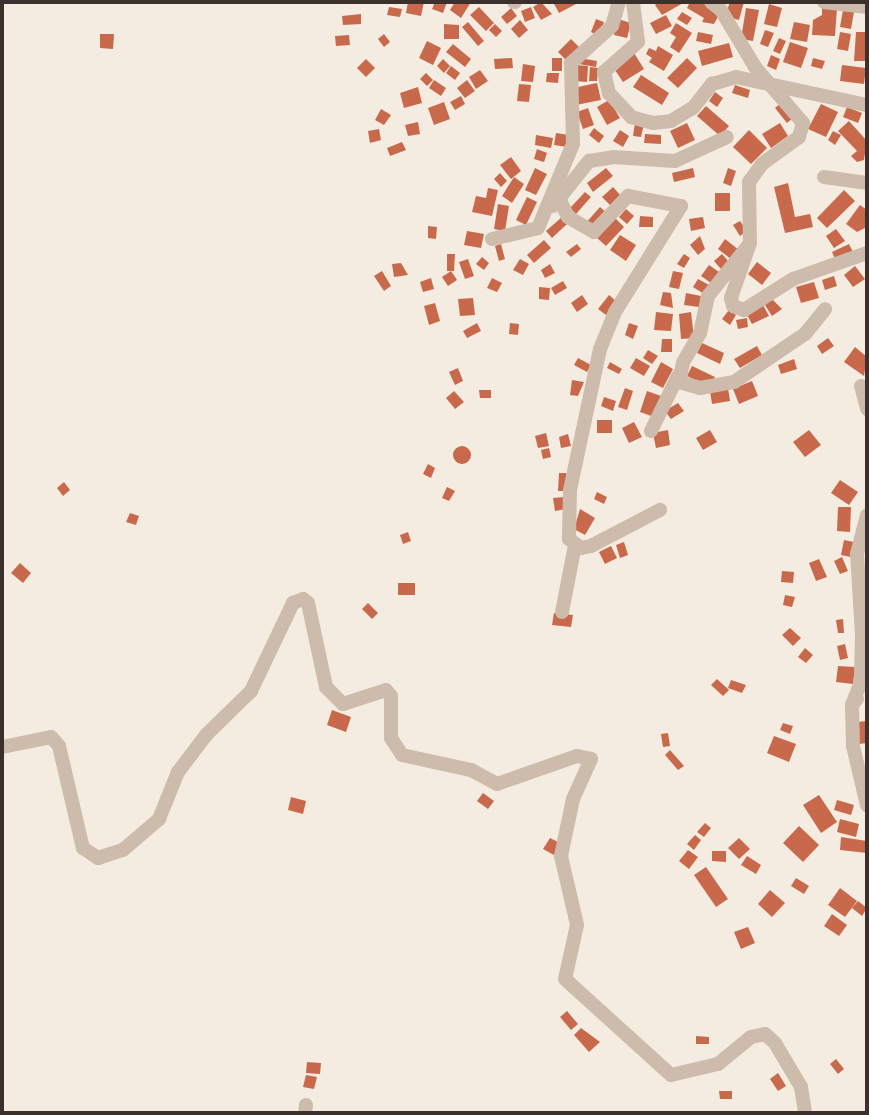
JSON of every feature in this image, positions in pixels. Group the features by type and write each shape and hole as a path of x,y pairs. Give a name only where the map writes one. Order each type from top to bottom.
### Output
{"street":[{"path":"492,239 538,228 573,144 571,64 612,26 619,2"},
{"path":"633,2 638,42 604,72 609,93 631,117 653,123 671,121 693,108 712,84 725,78 867,105"},
{"path":"710,2 721,10 735,40 770,86 800,117 803,130 788,148 762,163 749,182 750,243 731,298 737,310 753,306 793,279 867,253"},
{"path":"824,2 867,7"},
{"path":"545,214 560,200 589,160 675,161 727,137"},
{"path":"824,177 867,183"},
{"path":"560,200 568,217 594,232 628,196 681,206 614,312 600,349 568,507 569,538 575,545"},
{"path":"651,431 697,342 708,296 750,243"},
{"path":"678,376 679,382 700,388 734,382 806,334 825,309"},
{"path":"861,386 867,409"},
{"path":"575,545 598,543 660,510"},
{"path":"867,515 857,554 862,635 861,681 852,705 853,746 867,801"},
{"path":"562,612 575,545"},
{"path":"2,747 51,737 59,746 83,848 98,858 123,850 159,819 178,772 207,734 251,691 293,603 303,599 308,603 326,687 343,704 386,690 391,696 391,738 402,755 471,770 498,785 577,756 591,759 573,799 561,856 577,925 565,979 671,1075 718,1064 751,1037 765,1034 775,1042 801,1087 805,1113"},
{"path":"852,705 867,683"}],"building":[{"path":"408,2 424,2 421,16 406,13"},
{"path":"435,2 447,2 443,13 432,9"},
{"path":"455,2 471,2 461,18 450,10"},
{"path":"541,2 552,14 541,20 533,7"},
{"path":"553,2 574,2 576,4 559,13"},
{"path":"659,2 685,2 662,15 655,5"},
{"path":"690,2 701,2 720,13 714,24 702,22 704,18 687,8"},
{"path":"730,2 744,2 739,20 725,16"},
{"path":"769,4 782,8 777,27 764,24"},
{"path":"389,7 402,9 400,17 387,15"},
{"path":"479,7 494,23 486,31 470,15"},
{"path":"531,7 535,18 525,22 521,11"},
{"path":"511,8 517,16 507,24 501,17"},
{"path":"746,8 759,10 753,41 741,39"},
{"path":"822,8 837,9 835,36 812,35 813,20 822,15"},
{"path":"843,10 854,12 851,29 840,27"},
{"path":"682,12 692,18 687,25 677,19"},
{"path":"361,14 361,24 343,25 342,16"},
{"path":"666,15 672,26 656,34 650,23"},
{"path":"596,19 604,22 599,36 591,32"},
{"path":"618,19 631,23 627,38 614,35"},
{"path":"520,20 528,30 519,38 511,29"},
{"path":"468,22 484,41 478,46 462,27"},
{"path":"794,22 810,25 807,42 790,39"},
{"path":"676,23 692,33 679,53 670,47 676,37 670,33"},
{"path":"444,24 459,25 459,39 444,39"},
{"path":"495,24 502,31 496,37 489,30"},
{"path":"765,30 774,33 768,47 760,44"},
{"path":"698,32 713,35 711,44 696,41"},
{"path":"840,32 851,34 848,51 837,49"},
{"path":"856,32 867,32 866,61 854,61"},
{"path":"100,34 114,34 113,49 100,48"},
{"path":"384,34 390,42 384,47 378,39"},
{"path":"349,35 350,45 336,46 335,36"},
{"path":"779,38 786,41 780,54 773,51"},
{"path":"571,39 580,48 567,61 558,52"},
{"path":"427,41 441,48 433,65 419,58"},
{"path":"790,42 808,48 801,68 783,62"},
{"path":"729,43 733,57 702,66 698,51"},
{"path":"453,44 471,59 465,67 446,52"},
{"path":"658,46 673,55 664,71 649,62 652,58 646,54 649,48 656,51"},
{"path":"634,53 644,69 623,82 613,67"},
{"path":"771,55 780,59 776,70 767,66"},
{"path":"512,58 513,68 495,69 494,59"},
{"path":"552,58 562,58 562,71 552,71"},
{"path":"580,58 597,61 596,67 579,64"},
{"path":"687,58 697,68 678,88 667,78"},
{"path":"813,58 825,61 822,69 811,66"},
{"path":"366,59 375,68 366,77 357,68"},
{"path":"443,59 450,66 444,73 437,66"},
{"path":"523,64 535,66 533,82 521,81"},
{"path":"575,65 588,66 587,82 574,81"},
{"path":"842,65 866,68 864,84 840,81"},
{"path":"451,66 460,73 455,80 446,73"},
{"path":"590,67 598,68 597,81 589,81"},
{"path":"480,70 488,81 476,89 469,77"},
{"path":"426,73 433,80 427,86 420,79"},
{"path":"547,73 559,73 558,83 546,82"},
{"path":"641,75 669,93 662,105 633,87"},
{"path":"434,80 446,88 441,96 429,88"},
{"path":"467,80 475,91 465,98 457,88"},
{"path":"597,83 601,100 576,105 573,88"},
{"path":"519,84 531,85 529,102 517,101"},
{"path":"735,85 750,90 748,98 732,93"},
{"path":"418,87 422,103 404,108 400,93"},
{"path":"715,92 723,98 717,107 709,101"},
{"path":"461,96 465,104 455,110 450,102"},
{"path":"609,100 620,118 607,125 597,107"},
{"path":"444,102 450,119 434,125 428,108"},
{"path":"781,103 793,118 787,123 775,108"},
{"path":"821,104 838,112 826,137 808,129"},
{"path":"706,106 729,126 720,136 697,116"},
{"path":"847,107 862,113 858,123 843,117"},
{"path":"588,108 594,125 583,129 577,112"},
{"path":"381,109 391,115 384,125 375,120"},
{"path":"849,121 867,141 864,160 857,162 851,156 857,151 838,131"},
{"path":"418,122 420,134 408,136 405,125"},
{"path":"635,123 644,124 641,137 633,136"},
{"path":"687,123 695,140 678,148 670,131"},
{"path":"780,123 788,136 771,148 762,134"},
{"path":"594,128 604,136 599,143 589,135"},
{"path":"379,129 381,140 370,143 368,131"},
{"path":"620,130 629,136 623,147 613,141"},
{"path":"749,130 767,148 751,164 733,147"},
{"path":"833,131 841,135 835,145 828,140"},
{"path":"556,133 569,135 567,147 554,145"},
{"path":"645,134 661,135 661,144 644,143"},
{"path":"536,135 553,138 551,148 535,145"},
{"path":"402,142 406,150 390,156 387,148"},
{"path":"537,149 547,153 544,162 534,159"},
{"path":"511,157 521,171 511,179 500,165"},
{"path":"535,168 547,174 536,195 525,190"},
{"path":"606,168 613,176 593,192 587,183"},
{"path":"693,168 695,177 674,182 672,173"},
{"path":"728,168 736,171 731,186 723,183"},
{"path":"500,173 507,181 501,187 494,179"},
{"path":"514,177 524,184 512,203 502,196"},
{"path":"788,183 795,217 810,214 813,227 785,233 774,187"},
{"path":"613,187 621,196 611,206 602,197"},
{"path":"488,188 498,190 492,216 472,212 476,196 486,198"},
{"path":"844,190 855,201 827,228 817,218"},
{"path":"585,192 591,197 576,214 570,208"},
{"path":"715,193 730,193 730,211 715,211"},
{"path":"527,197 537,202 526,225 516,220"},
{"path":"498,204 509,206 505,231 494,229"},
{"path":"860,205 867,210 867,227 857,232 846,224"},
{"path":"600,207 608,214 592,232 584,225"},
{"path":"626,209 634,216 627,224 619,217"},
{"path":"640,216 653,217 653,227 639,227"},
{"path":"562,217 568,223 552,238 546,231"},
{"path":"614,217 624,227 606,246 596,237"},
{"path":"703,217 705,228 691,231 689,219"},
{"path":"740,221 747,231 740,236 733,225"},
{"path":"428,226 437,227 436,239 428,238"},
{"path":"836,229 845,241 834,248 826,236"},
{"path":"467,231 484,234 481,248 464,245"},
{"path":"620,235 636,245 626,261 610,250"},
{"path":"700,236 705,249 698,255 690,245"},
{"path":"725,239 739,250 731,259 718,249"},
{"path":"544,240 551,248 534,263 527,255"},
{"path":"501,244 505,259 499,261 495,246"},
{"path":"577,244 581,249 571,257 566,252"},
{"path":"849,244 853,252 836,261 832,252"},
{"path":"447,254 455,254 454,271 447,271"},
{"path":"684,254 690,258 684,268 677,264"},
{"path":"722,254 729,262 721,269 714,261"},
{"path":"482,257 489,263 484,270 476,264"},
{"path":"468,259 474,276 465,279 459,262"},
{"path":"520,259 529,264 523,275 513,270"},
{"path":"757,262 771,273 762,285 748,274"},
{"path":"401,263 408,275 394,277 392,264"},
{"path":"550,264 555,273 545,278 541,270"},
{"path":"709,265 719,272 711,283 701,276"},
{"path":"855,266 865,279 853,287 844,275"},
{"path":"382,271 391,286 384,291 374,276"},
{"path":"451,271 457,280 448,286 442,277"},
{"path":"673,271 683,273 679,289 669,287"},
{"path":"834,276 837,286 825,290 822,280"},
{"path":"431,278 434,289 423,292 420,282"},
{"path":"492,278 502,283 497,292 487,288"},
{"path":"698,279 709,285 704,294 693,287"},
{"path":"563,281 567,288 555,295 551,288"},
{"path":"814,282 819,298 801,303 796,287"},
{"path":"539,287 550,288 549,300 539,299"},
{"path":"663,292 671,293 673,308 660,305"},
{"path":"686,293 701,296 699,307 684,305"},
{"path":"582,295 588,304 577,312 571,303"},
{"path":"609,295 616,301 606,315 598,309"},
{"path":"770,297 782,309 772,316 763,302"},
{"path":"473,298 475,315 460,316 458,299"},
{"path":"435,303 440,321 429,325 424,306"},
{"path":"763,305 769,316 752,324 746,313"},
{"path":"729,310 736,315 730,325 722,319"},
{"path":"656,312 673,314 671,331 654,330"},
{"path":"691,312 694,338 681,339 679,314"},
{"path":"747,318 748,327 738,329 736,320"},
{"path":"477,323 481,331 467,338 463,331"},
{"path":"510,323 519,324 518,335 509,334"},
{"path":"629,323 638,326 633,339 625,335"},
{"path":"828,338 834,346 822,354 817,346"},
{"path":"662,339 672,339 672,352 661,352"},
{"path":"702,343 724,353 720,364 697,353"},
{"path":"757,346 762,355 740,368 734,359"},
{"path":"855,347 867,357 864,376 844,362"},
{"path":"648,350 658,356 652,364 643,358"},
{"path":"578,358 591,365 587,372 574,365"},
{"path":"636,358 650,366 644,376 630,368"},
{"path":"794,359 797,369 781,374 778,365"},
{"path":"610,362 622,369 619,374 607,368"},
{"path":"661,362 673,369 663,388 651,382"},
{"path":"692,366 715,377 710,387 687,376"},
{"path":"458,368 463,381 455,385 449,372"},
{"path":"572,380 584,382 578,396 570,395"},
{"path":"752,381 758,396 739,404 733,389"},
{"path":"625,388 633,391 627,410 618,407"},
{"path":"728,388 730,401 712,404 710,391"},
{"path":"479,390 491,390 491,398 480,398"},
{"path":"454,391 464,402 455,409 446,398"},
{"path":"647,391 661,396 654,417 640,412"},
{"path":"604,397 616,401 613,411 601,406"},
{"path":"678,403 684,411 671,419 665,411"},
{"path":"597,420 612,420 612,433 597,433"},
{"path":"634,422 642,437 629,443 622,428"},
{"path":"668,430 670,445 656,448 653,433"},
{"path":"710,430 717,442 703,450 696,438"},
{"path":"809,430 821,445 805,457 793,442"},
{"path":"546,433 549,446 538,448 535,436"},
{"path":"568,434 571,446 561,448 559,437"},
{"path":"462,446 468,449 471,455 468,461 462,464 456,461 453,455 456,449"},
{"path":"549,448 551,457 543,459 541,450"},
{"path":"428,464 435,468 431,478 423,474"},
{"path":"559,473 566,473 566,491 558,491"},
{"path":"840,480 858,492 849,505 831,493"},
{"path":"64,482 70,490 63,496 57,488"},
{"path":"447,487 455,491 449,501 442,498"},
{"path":"597,492 607,497 604,504 594,499"},
{"path":"564,497 566,509 555,511 553,498"},
{"path":"838,507 851,507 850,532 837,531"},
{"path":"580,509 595,518 585,535 574,529"},
{"path":"130,513 139,516 136,525 126,522"},
{"path":"408,532 411,541 403,544 400,535"},
{"path":"844,540 854,542 851,557 841,555"},
{"path":"624,542 628,555 620,558 616,545"},
{"path":"611,546 617,558 605,564 599,552"},
{"path":"842,557 848,571 840,574 834,561"},
{"path":"819,559 827,577 816,581 809,563"},
{"path":"20,563 31,573 23,583 11,573"},
{"path":"782,571 794,572 793,583 781,582"},
{"path":"398,583 415,583 415,595 398,595"},
{"path":"785,595 795,597 792,607 783,605"},
{"path":"368,603 378,613 372,619 362,609"},
{"path":"554,613 573,615 571,627 552,625"},
{"path":"843,619 844,633 838,633 836,620"},
{"path":"790,628 801,638 793,646 782,635"},
{"path":"845,644 848,658 840,660 837,646"},
{"path":"805,648 813,655 806,663 798,657"},
{"path":"838,666 855,667 853,684 836,682"},
{"path":"717,679 729,690 723,696 711,685"},
{"path":"731,680 746,685 742,693 728,688"},
{"path":"332,710 351,717 346,732 327,725"},
{"path":"867,721 867,743 859,744 857,722"},
{"path":"783,723 793,726 790,734 780,730"},
{"path":"668,733 670,746 663,747 661,734"},
{"path":"774,736 796,744 789,762 767,753"},
{"path":"670,750 684,766 678,770 665,755"},
{"path":"483,793 494,801 488,809 477,801"},
{"path":"819,795 837,822 821,833 803,805"},
{"path":"291,797 306,801 303,814 288,810"},
{"path":"837,800 854,805 851,815 834,810"},
{"path":"840,819 859,824 856,837 837,832"},
{"path":"705,823 711,828 704,837 697,832"},
{"path":"799,826 819,845 803,862 783,843"},
{"path":"695,835 701,840 694,850 687,844"},
{"path":"841,837 867,841 867,853 840,850"},
{"path":"550,838 560,843 554,855 543,849"},
{"path":"739,838 750,849 739,859 728,848"},
{"path":"688,850 698,857 689,869 679,861"},
{"path":"712,851 726,851 726,862 712,861"},
{"path":"747,856 761,865 756,874 741,865"},
{"path":"706,867 728,899 716,907 694,875"},
{"path":"796,878 809,886 804,894 791,886"},
{"path":"840,888 857,901 845,917 828,905"},
{"path":"770,890 785,903 772,917 758,904"},
{"path":"858,901 867,908 862,916 852,908"},
{"path":"832,914 847,925 839,936 824,926"},
{"path":"748,927 755,943 741,949 734,932"},
{"path":"567,1011 578,1024 571,1030 560,1017"},
{"path":"581,1028 600,1042 589,1052 574,1035"},
{"path":"696,1036 709,1037 709,1044 696,1044"},
{"path":"836,1059 844,1069 838,1074 830,1064"},
{"path":"307,1062 321,1063 320,1074 306,1073"},
{"path":"778,1073 786,1086 778,1091 770,1079"},
{"path":"306,1075 317,1077 314,1089 303,1087"},
{"path":"719,1091 732,1091 732,1099 720,1099"}]}
